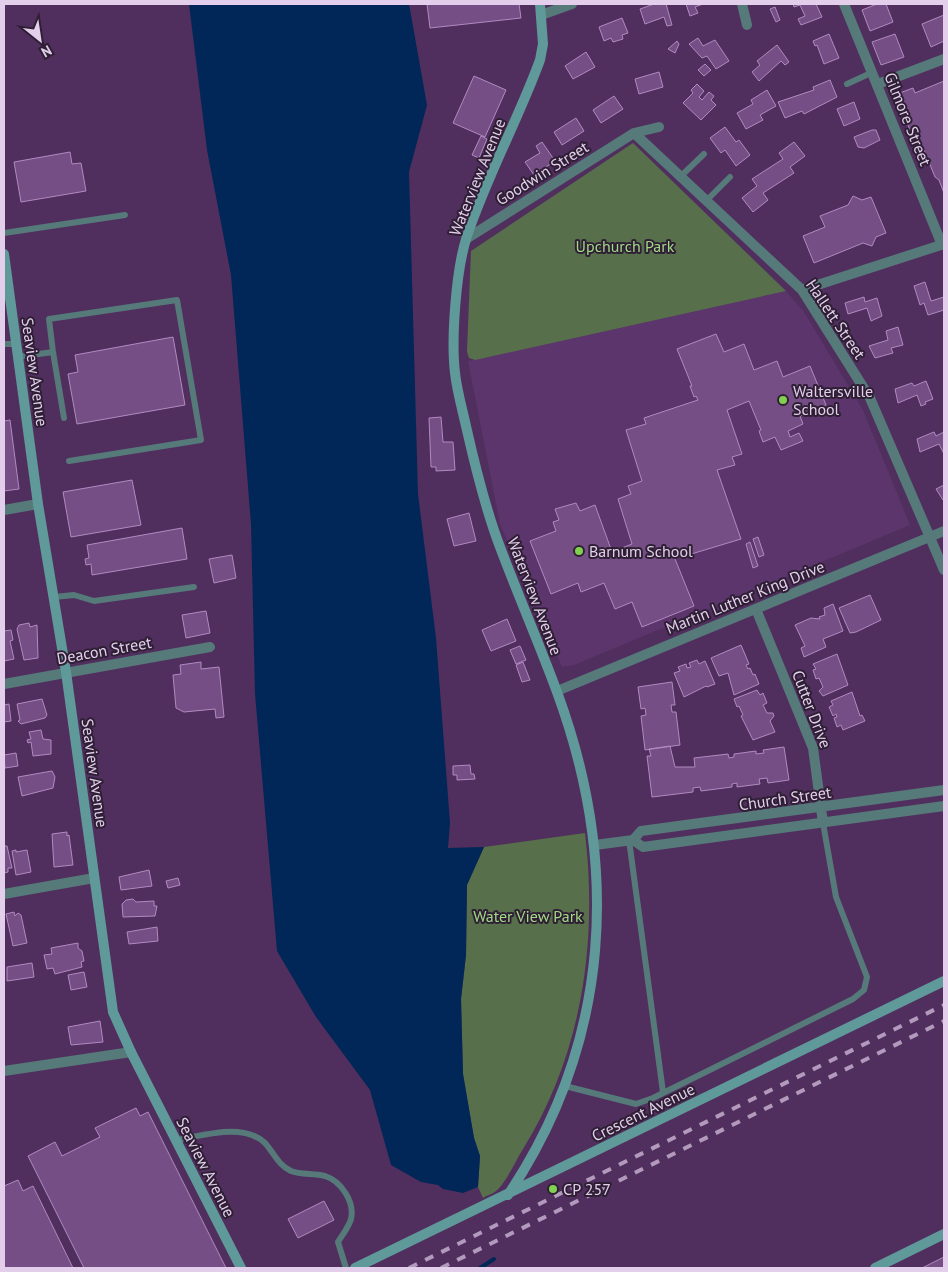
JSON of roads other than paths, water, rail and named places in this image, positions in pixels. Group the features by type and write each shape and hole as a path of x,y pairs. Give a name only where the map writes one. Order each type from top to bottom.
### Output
{"street":[{"path":"540,9 572,4"},
{"path":"742,4 747,25"},
{"name":"Gilmore Street","path":"844,4 874,72 943,245"},
{"name":"Waterview Avenue","path":"508,1194 538,1146 565,1086 582,1033 594,969 598,899 595,845 573,740 557,691 498,544 476,470 455,372 456,302 466,239 540,60 542,44 540,9"},
{"path":"878,84 944,59"},
{"name":"Goodwin Street","path":"466,239 634,133 659,127"},
{"name":"Hallett Street","path":"634,133 802,290 870,398 944,570"},
{"path":"802,290 943,245"},
{"name":"Seaview Avenue","path":"4,254 38,504 66,672 113,1012 131,1052 241,1268"},
{"path":"4,510 38,504"},
{"name":"Martin Luther King Drive","path":"557,691 944,531"},
{"name":"Cutter Drive","path":"756,609 813,748 823,823"},
{"name":"Deacon Street","path":"4,684 210,647"},
{"name":"Church Street","path":"595,845 631,840 640,831 944,790"},
{"name":"Church Street","path":"631,840 643,847 944,806"},
{"path":"4,894 94,878"},
{"name":"Crescent Avenue","path":"355,1268 944,981"},
{"path":"4,1071 131,1052"},
{"path":"875,1268 944,1234"}],"lane":[{"path":"847,84 874,72"},
{"path":"681,176 704,154"},
{"path":"706,201 730,177"},
{"path":"4,233 124,215"},
{"path":"64,418 49,319 177,300 201,440 69,461"},
{"path":"4,344 15,344"},
{"path":"17,357 53,352"},
{"path":"54,597 74,595 94,601 194,587"},
{"path":"565,1086 636,1104 854,999 864,990 867,977 836,897 823,823"},
{"path":"631,840 663,1092"},
{"path":"176,1140 220,1132 238,1132 258,1137 280,1164 292,1171 328,1177 337,1183 350,1204 351,1219 338,1242 346,1268"}],"water":[{"path":"189,4 409,4 427,105 409,172 418,494 436,638 450,823 448,848 484,847 467,885 466,955 461,999 463,1074 474,1138 480,1156 478,1187 463,1193 421,1182 391,1165 370,1090 316,1017 277,951 255,694 251,524 231,275 207,150"}],"waterway":[{"path":"480,1268 494,1259"}],"railway":[{"path":"409,1268 944,1005"},
{"path":"441,1268 944,1021"}],"place":[{"name":"Waltersville School","path":"783,400"},
{"name":"Barnum School","path":"579,551"},
{"name":"CP 257","path":"553,1189"}],"park label":[{"name":"Upchurch Park","path":"625,246"},
{"name":"Water View Park","path":"528,916"}]}
